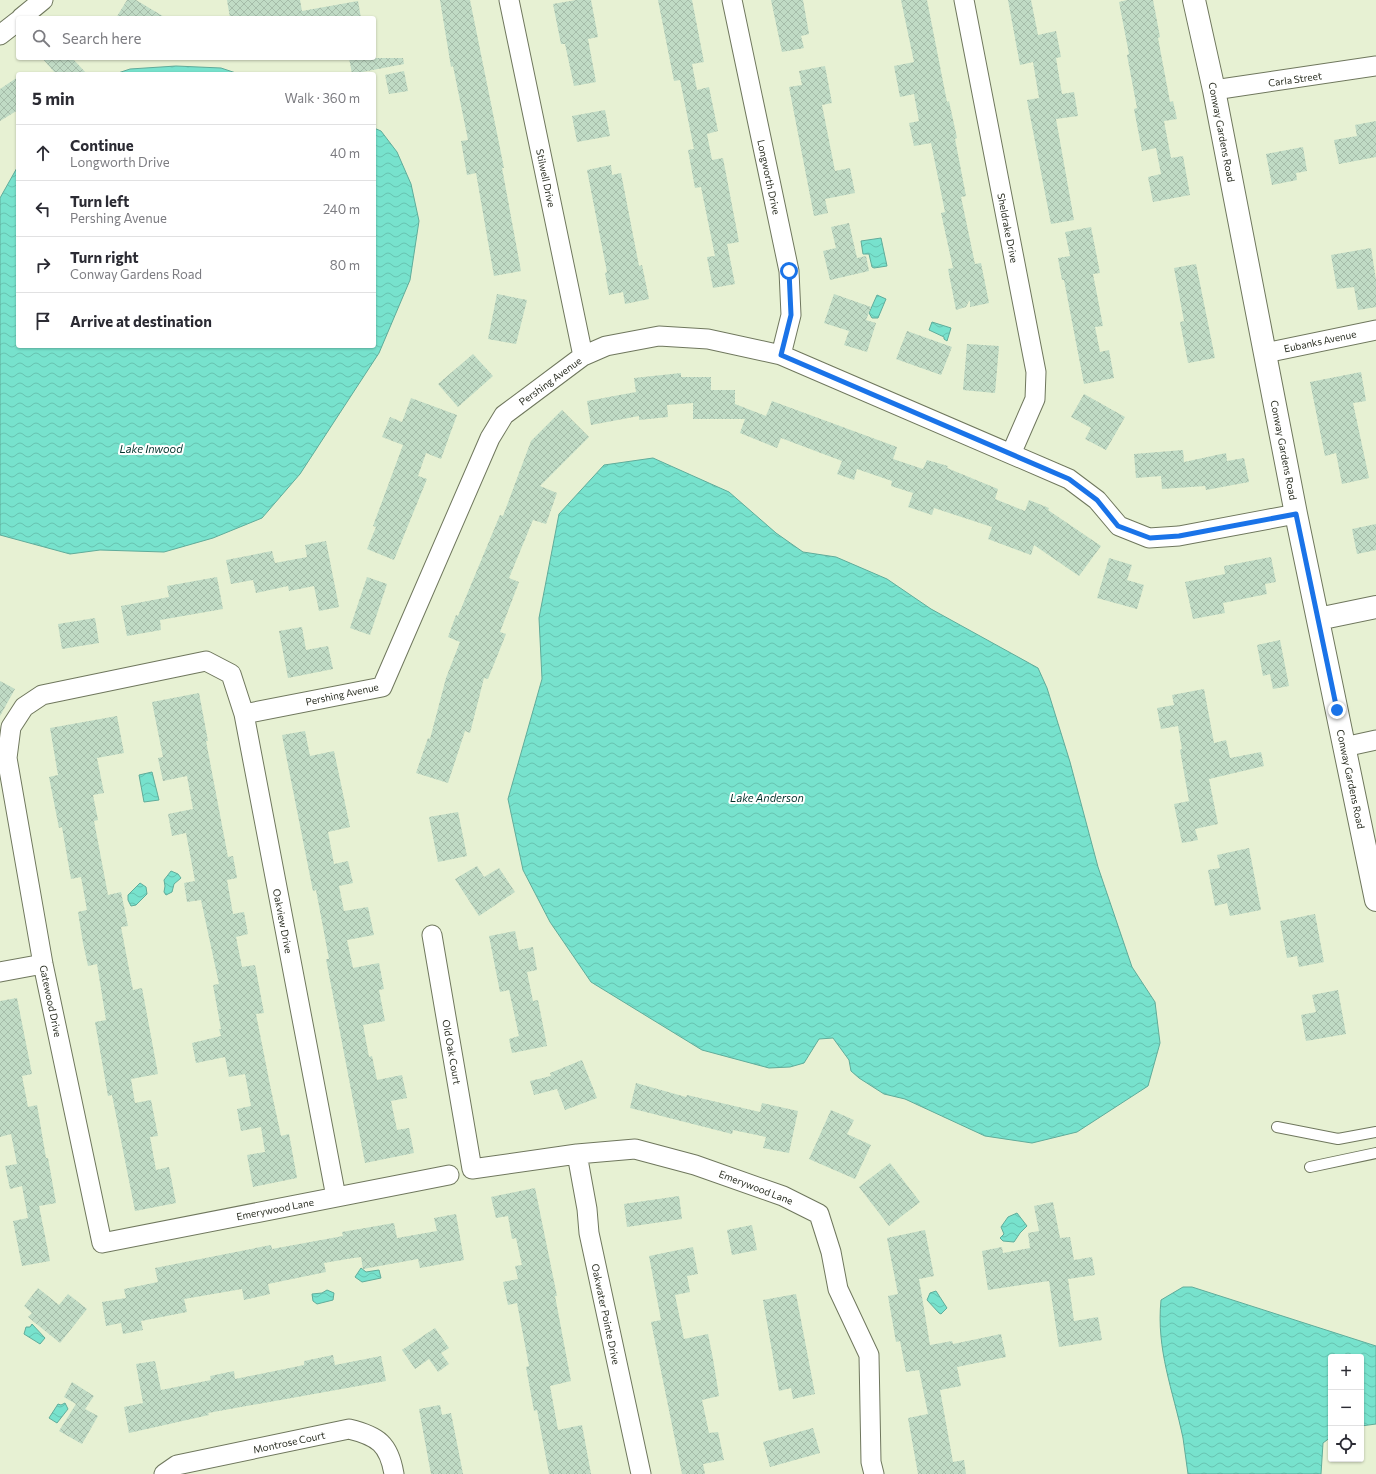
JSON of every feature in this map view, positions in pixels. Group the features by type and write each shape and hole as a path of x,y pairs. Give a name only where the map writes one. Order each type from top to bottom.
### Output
{"street":[{"path":"23,16 43,0"},
{"name":"Stilwell Drive","path":"509,0 583,356"},
{"name":"Longworth Drive","path":"732,0 789,271 791,315 781,355"},
{"name":"Sheldrake Drive","path":"964,0 1036,372 1035,399 1011,454"},
{"name":"Conway Gardens Road","path":"1194,0 1214,90 1296,514 1376,900"},
{"path":"0,35 16,23"},
{"name":"Carla Street","path":"1214,90 1376,66"},
{"name":"Eubanks Avenue","path":"1265,353 1376,330"},
{"name":"Pershing Avenue","path":"244,714 382,687 490,438 500,421 504,415 527,396 583,356 606,346 659,336 708,339 781,355 1069,479 1097,500 1118,526 1150,538 1179,536 1296,514"},
{"path":"1318,619 1376,607"},
{"name":"Oakview Drive","path":"7,758 12,727 24,707 42,695 206,661 230,674 244,714 336,1197"},
{"path":"1344,747 1376,740"},
{"name":"Gatewood Drive","path":"7,758 43,964 102,1243"},
{"name":"Old Oak Court","path":"432,935 472,1170"},
{"path":"0,972 43,964"},
{"name":"Emerywood Lane","path":"472,1170 577,1154 635,1149 695,1165 783,1196 819,1214 831,1252 838,1289 869,1355 871,1462 874,1474"},
{"name":"Oakwater Pointe Drive","path":"577,1154 587,1209 589,1233 641,1474"},
{"name":"Emerywood Lane","path":"102,1243 449,1175"},
{"name":"Montrose Court","path":"164,1474 177,1465 349,1429 368,1434 382,1445 391,1458 394,1474"}],"lane":[{"path":"1277,1127 1338,1139 1376,1132"},
{"path":"1310,1167 1376,1154"}],"water":[{"path":"176,66 221,68 233,72 121,72 130,69"},
{"name":"Lake Inwood","path":"376,129 381,131 397,152 411,184 419,221 410,280 379,353 300,474 262,518 213,538 164,552 100,550 70,554 0,535 0,198 16,170 16,348 376,348"},
{"path":"881,238 887,266 874,268 872,267 869,254 863,254 861,241"},
{"path":"877,295 886,299 878,318 872,318 869,313"},
{"path":"932,322 951,328 947,341 944,337 929,330"},
{"name":"Lake Anderson","path":"653,458 729,492 776,533 803,552 836,557 887,579 931,609 1038,668 1047,688 1070,762 1098,867 1132,967 1155,1002 1160,1043 1148,1086 1077,1132 1032,1143 985,1136 905,1099 884,1094 859,1078 851,1071 849,1060 833,1038 819,1039 804,1063 790,1067 769,1068 702,1050 591,982 550,922 523,870 508,799 542,679 539,618 559,514 604,465"},
{"path":"152,772 159,800 144,802 139,775"},
{"path":"171,871 178,874 181,878 174,884 172,892 166,895 164,892 164,880"},
{"path":"140,883 146,887 147,894 136,905 131,906 128,900 128,895"},
{"path":"1017,1213 1027,1226 1014,1242 1003,1241 1000,1238 1004,1234 1001,1227 1008,1217"},
{"path":"361,1268 366,1272 379,1270 381,1278 362,1282 355,1277"},
{"path":"1183,1287 1192,1287 1376,1346 1376,1424 1364,1426 1364,1354 1328,1354 1328,1439 1323,1443 1321,1474 1188,1474 1183,1438 1163,1353 1160,1318 1161,1300"},
{"path":"327,1290 334,1293 333,1300 317,1304 313,1301 312,1294 322,1293"},
{"path":"936,1291 947,1308 941,1314 927,1300 930,1293"},
{"path":"32,1324 45,1338 40,1344 24,1334 26,1327 30,1327"},
{"path":"65,1403 68,1409 57,1423 49,1418 58,1404 61,1405"}],"building":[{"path":"127,0 136,0 163,16 117,16"},
{"path":"227,0 300,0 302,11 358,1 361,16 230,16"},
{"path":"440,0 470,0 504,168 502,168 521,271 494,276 476,173 467,175 461,141 468,140 453,66 451,67"},
{"path":"576,0 591,0 598,37 588,39 596,82 574,86 565,44 561,44 553,4"},
{"path":"658,0 692,0 704,62 692,64 697,90 709,87 718,131 707,134 712,160 723,158 739,242 727,244 735,284 713,288 707,257 715,256 701,187 695,188 688,150 694,149 680,80 674,81"},
{"path":"771,0 803,0 809,34 801,36 804,48 782,52"},
{"path":"901,0 927,0 947,102 949,101 957,138 955,139 966,196 961,197 975,264 981,263 989,303 970,307 969,301 966,307 956,310 948,269 953,268 941,213 945,212 931,143 914,146 909,123 919,121 914,94 900,97 894,66 914,62"},
{"path":"1008,0 1031,0 1038,35 1056,31 1061,57 1056,58 1062,94 1074,92 1078,116 1056,119 1074,220 1051,224 1027,100 1039,98 1033,62 1020,65"},
{"path":"1127,0 1153,0 1160,37 1158,38 1170,102 1173,101 1177,119 1164,121 1171,158 1183,156 1190,195 1153,202 1148,177 1161,174 1156,148 1142,151 1134,109 1137,108 1127,55 1129,54 1119,2"},
{"path":"403,58 404,64 362,72 352,72 349,60"},
{"path":"44,60 74,60 85,72 54,72"},
{"path":"825,66 832,103 822,105 835,171 850,168 855,193 825,199 828,213 814,216 789,87 802,85 799,71"},
{"path":"404,71 408,91 389,94 385,75"},
{"path":"16,78 16,111 0,121 0,89"},
{"path":"605,110 610,136 577,142 572,116"},
{"path":"1376,121 1376,157 1339,164 1334,140 1357,136 1355,125"},
{"path":"1303,147 1307,171 1296,173 1297,180 1272,185 1266,154"},
{"path":"611,165 612,175 621,173 639,266 642,265 649,299 625,304 623,292 609,295 605,273 607,272 587,170"},
{"path":"849,223 857,258 866,256 869,271 830,280 823,251 836,248 831,227"},
{"path":"1091,227 1100,273 1093,274 1103,326 1095,327 1100,352 1109,350 1114,378 1084,384 1064,280 1062,280 1058,258 1070,256 1065,232"},
{"path":"1371,248 1376,280 1376,307 1358,310 1354,287 1337,289 1331,255"},
{"path":"1196,264 1215,358 1188,363 1180,322 1184,321 1174,268"},
{"path":"497,294 527,300 516,344 488,339"},
{"path":"834,294 871,307 866,320 876,323 867,352 844,345 849,331 824,323"},
{"path":"907,331 952,347 941,375 896,359"},
{"path":"967,344 999,346 995,393 963,390"},
{"path":"473,354 493,376 458,407 438,384"},
{"path":"1361,372 1366,401 1353,403 1369,478 1342,484 1336,453 1325,456 1310,382"},
{"path":"681,373 681,377 711,377 711,390 735,390 735,404 766,416 772,401 897,447 893,459 923,469 927,460 948,466 947,468 998,489 995,499 1025,511 1029,500 1049,508 1048,510 1101,546 1079,576 1034,545 1031,555 988,539 992,527 934,508 932,515 908,507 913,493 891,486 892,481 857,469 854,480 837,474 842,461 781,438 777,448 740,433 745,419 693,419 693,403 667,405 668,417 639,420 639,416 591,425 587,401 636,392 634,378"},
{"path":"1084,394 1125,417 1106,450 1085,439 1091,428 1071,417"},
{"path":"411,398 457,415 441,459 426,453 418,476 427,479 394,560 367,549 376,527 373,526 403,445 382,437 390,417 402,422"},
{"path":"562,410 589,437 540,486 557,493 546,524 533,520 509,578 519,582 500,632 506,634 488,679 484,678 470,733 465,731 448,783 416,773 428,738 430,739 446,678 460,642 448,637 456,615 458,616 500,515 503,516 531,441"},
{"path":"1183,450 1184,462 1226,453 1227,461 1244,458 1249,482 1206,490 1205,486 1162,489 1161,476 1136,478 1134,454"},
{"path":"1376,524 1376,550 1357,554 1352,529"},
{"path":"326,541 339,607 319,611 314,586 289,591 288,586 256,593 253,580 231,584 226,560 272,551 275,563 307,557 305,545"},
{"path":"1271,557 1276,582 1265,584 1267,594 1223,603 1225,613 1193,619 1185,582 1225,574 1224,566"},
{"path":"1109,558 1132,565 1127,580 1144,585 1137,609 1097,598"},
{"path":"217,577 223,609 160,620 161,630 127,636 121,606 169,597 167,586"},
{"path":"367,577 387,584 370,635 350,628"},
{"path":"95,618 99,643 62,649 58,624"},
{"path":"302,627 306,650 328,646 333,669 288,678 279,631"},
{"path":"1280,640 1289,686 1273,689 1270,674 1263,676 1257,645"},
{"path":"0,681 15,689 0,716"},
{"path":"1204,689 1214,743 1226,740 1230,758 1261,752 1264,766 1209,779 1218,824 1195,829 1198,840 1182,843 1174,804 1189,801 1180,750 1182,749 1178,726 1161,729 1157,708 1174,705 1172,695"},
{"path":"199,693 208,741 206,741 228,857 233,856 237,878 227,880 233,914 244,912 248,934 236,937 242,967 255,965 264,1013 256,1014 270,1085 281,1136 289,1134 297,1178 253,1187 247,1155 265,1152 261,1127 241,1131 237,1109 251,1106 245,1074 229,1077 225,1057 196,1063 192,1043 221,1036 213,985 219,984 201,900 187,902 184,883 195,881 186,833 172,836 168,814 193,809 187,776 163,781 158,758 163,757 152,702"},
{"path":"117,716 124,753 97,758 104,793 93,795 98,820 94,821 108,895 121,892 128,926 121,927 133,990 142,988 158,1074 131,1079 135,1103 151,1100 158,1136 150,1137 156,1170 169,1167 176,1203 135,1211 112,1095 108,1096 95,1022 106,1020 97,964 88,966 83,943 78,912 87,910 81,877 71,879 62,827 59,828 49,777 58,775 50,728"},
{"path":"305,731 310,756 334,751 350,827 328,832 334,864 348,861 353,883 339,886 344,911 368,907 374,935 347,940 353,968 379,963 384,989 379,990 385,1021 363,1025 369,1057 372,1056 377,1080 402,1075 407,1098 391,1101 397,1130 409,1128 414,1153 365,1163 326,959 329,959 316,890 313,891 282,735"},
{"path":"458,812 467,856 438,862 429,817"},
{"path":"1249,848 1261,910 1230,916 1227,903 1215,906 1208,870 1220,868 1217,855"},
{"path":"477,866 484,877 499,868 515,892 479,916 455,879"},
{"path":"1315,914 1324,962 1299,967 1297,956 1287,958 1280,921"},
{"path":"515,931 519,950 533,947 537,970 527,972 533,1001 538,1000 547,1046 512,1053 509,1039 519,1036 509,990 500,992 489,936"},
{"path":"1338,990 1346,1034 1306,1041 1301,1015 1316,1012 1312,995"},
{"path":"17,998 32,1074 22,1076 28,1107 37,1105 46,1158 48,1158 56,1203 39,1206 50,1261 22,1266 13,1221 28,1218 22,1186 10,1189 5,1166 17,1164 11,1134 0,1137 0,1001"},
{"path":"582,1060 597,1098 565,1110 557,1089 534,1095 530,1081 551,1076 550,1073"},
{"path":"636,1083 686,1097 687,1095 760,1112 762,1103 798,1111 789,1153 763,1148 766,1137 733,1130 732,1134 630,1108"},
{"path":"831,1110 854,1120 847,1134 871,1145 855,1179 809,1159"},
{"path":"890,1163 920,1202 889,1226 859,1187"},
{"path":"535,1188 557,1296 555,1296 571,1381 550,1386 558,1430 582,1425 591,1474 549,1474 537,1410 534,1411 526,1367 529,1366 517,1303 508,1305 503,1282 518,1279 515,1266 522,1265 516,1238 512,1239 508,1216 496,1218 491,1197"},
{"path":"679,1196 682,1219 627,1227 624,1204"},
{"path":"1053,1202 1060,1238 1070,1237 1074,1260 1092,1257 1095,1275 1068,1279 1074,1321 1098,1317 1102,1340 1059,1347 1049,1281 988,1290 982,1251 1002,1247 1003,1253 1030,1248 1028,1233 1039,1231 1034,1206"},
{"path":"456,1214 464,1260 420,1268 418,1259 363,1269 361,1257 324,1263 326,1272 268,1284 270,1294 244,1300 242,1289 184,1299 187,1312 141,1321 143,1330 123,1334 121,1323 106,1326 102,1302 126,1298 124,1289 158,1282 155,1268 271,1245 272,1249 343,1236 342,1232 394,1223 397,1238 437,1231 434,1218"},
{"path":"752,1225 757,1250 732,1255 727,1230"},
{"path":"925,1230 934,1276 919,1279 930,1345 952,1341 953,1344 1001,1334 1006,1357 957,1367 961,1386 940,1390 953,1462 964,1460 966,1474 918,1474 908,1418 928,1414 919,1370 906,1372 900,1341 896,1342 888,1296 898,1294 887,1238"},
{"path":"693,1247 698,1274 687,1276 690,1292 675,1295 684,1339 708,1334 713,1359 719,1396 702,1400 709,1433 718,1432 724,1460 703,1464 705,1474 682,1474 651,1322 661,1320 649,1256"},
{"path":"38,1288 59,1305 68,1294 87,1309 60,1343 28,1317 32,1313 24,1306"},
{"path":"796,1294 815,1394 793,1399 791,1388 779,1391 763,1300"},
{"path":"435,1328 449,1348 441,1353 449,1364 438,1372 429,1359 415,1369 402,1350"},
{"path":"333,1355 335,1365 381,1356 386,1381 208,1413 209,1415 129,1433 124,1407 143,1403 136,1364 155,1361 161,1390 211,1380 210,1376 234,1371 235,1379 304,1365 304,1361"},
{"path":"72,1382 94,1396 85,1409 98,1416 82,1444 59,1431 76,1404 64,1397"},
{"path":"440,1405 442,1415 451,1413 463,1474 431,1474 419,1409"},
{"path":"813,1428 820,1453 770,1467 763,1442"}],"route":[{"path":"789,271 791,315 781,355 1069,479 1097,500 1118,526 1150,538 1179,536 1296,514 1337,710"}]}
